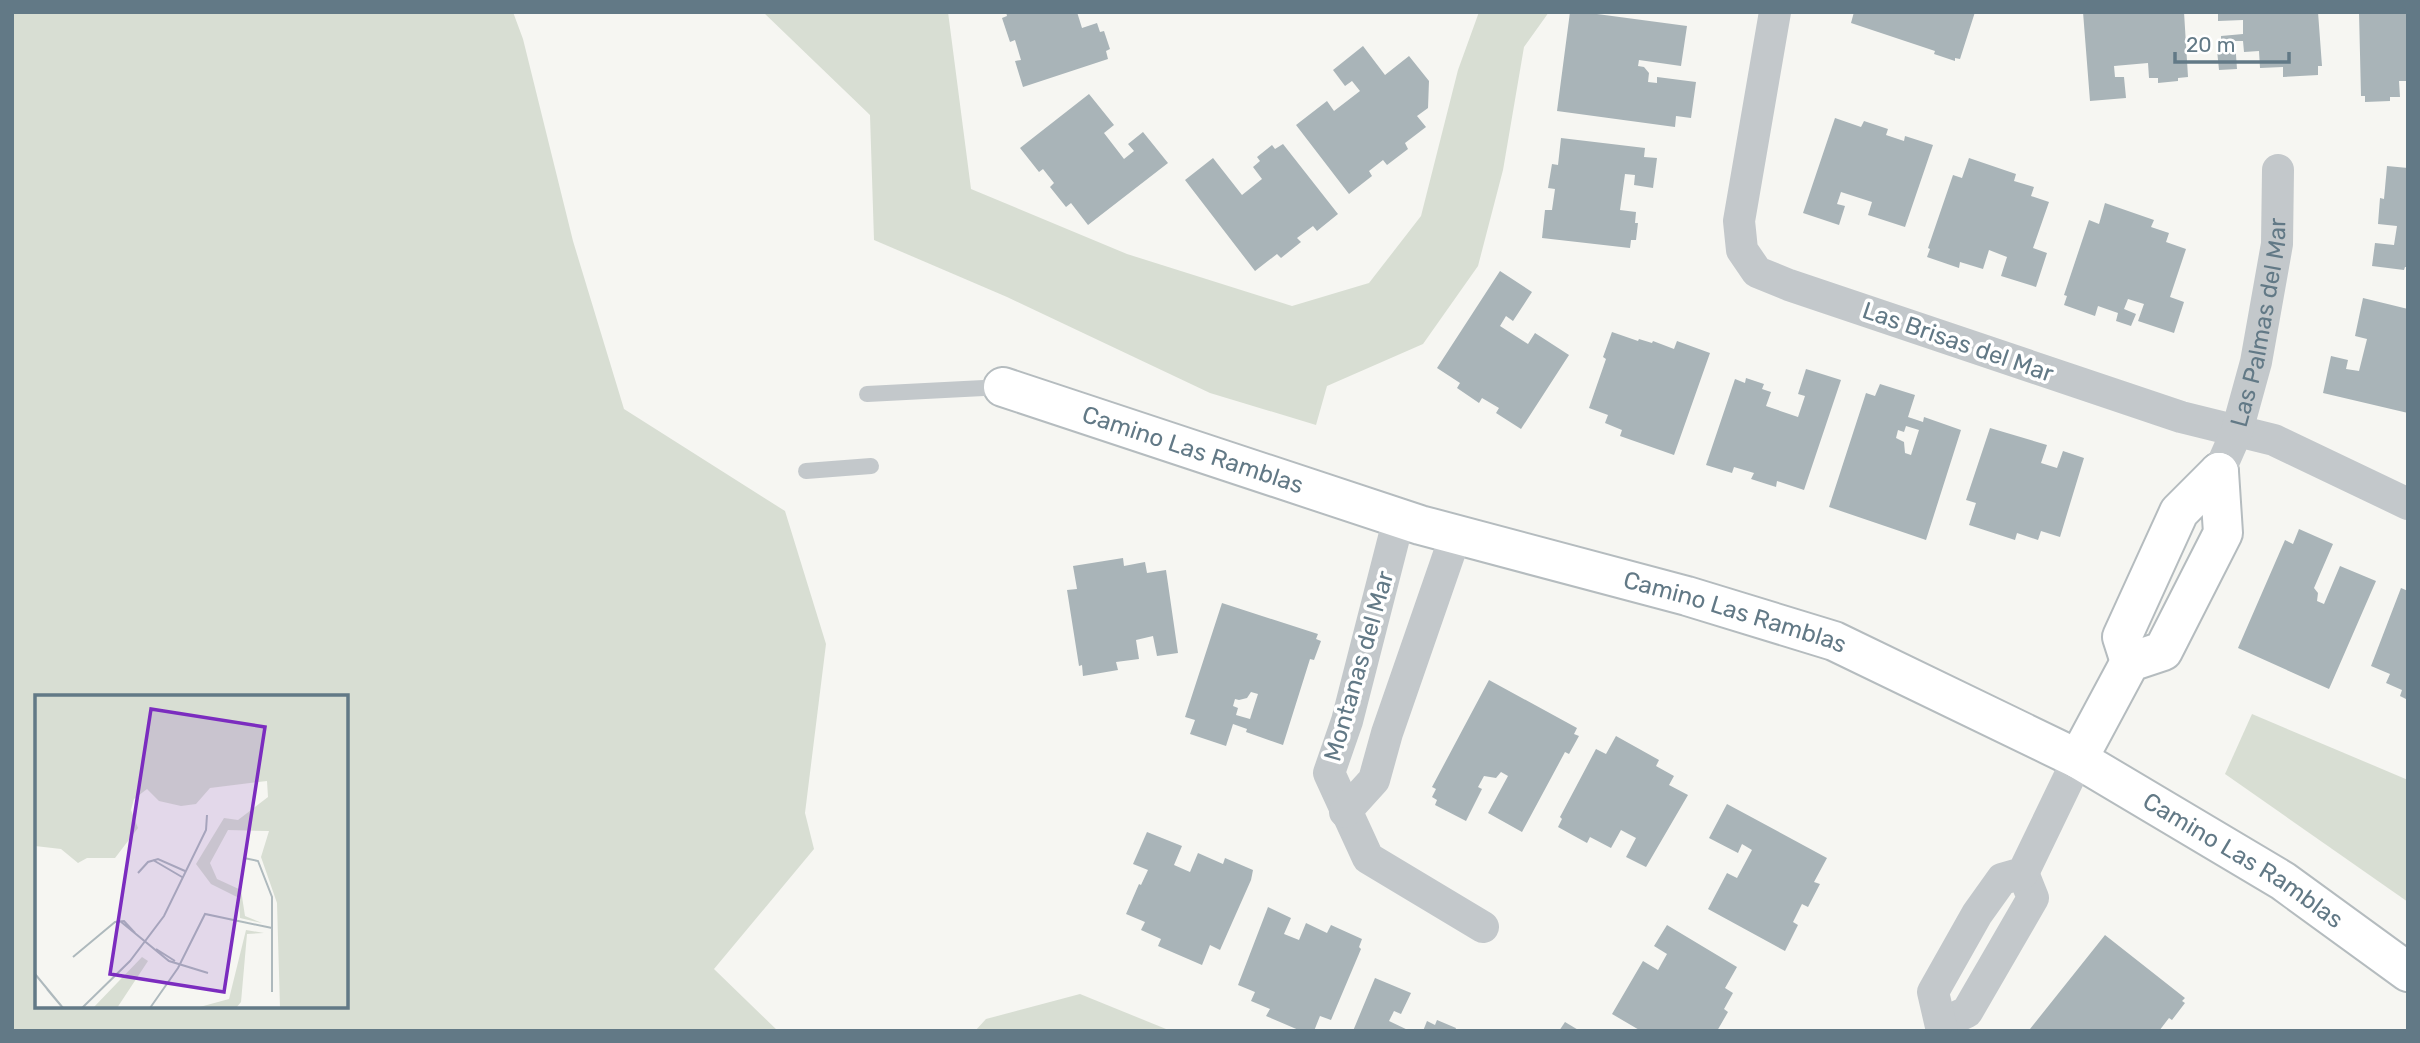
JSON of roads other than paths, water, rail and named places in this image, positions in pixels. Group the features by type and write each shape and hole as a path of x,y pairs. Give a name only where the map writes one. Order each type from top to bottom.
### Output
{"street":[{"name":"Las Brisas del Mar","path":"1775,12 1739,221 1742,250 1757,272 1788,285 2181,417 2274,440 2408,504"},
{"name":"Las Palmas del Mar","path":"2219,472 2223,533 2163,651 2130,662 2122,637 2158,556 2179,512 2219,472 2237,431 2256,362 2277,244 2278,170"},
{"name":"Camino Las Ramblas","path":"1003,387 1399,518 1687,597 1833,641 2078,759 2283,881 2408,972"},
{"name":"Montanas del Mar","path":"1399,518 1347,721 1329,773 1368,858 1483,927"},
{"name":"Montanas del Mar","path":"1345,812 1374,780 1387,733 1456,534"},
{"path":"2158,556 2198,582"},
{"path":"2023,873 2002,879 1977,914 1933,992 1941,1027 1967,1012 2032,898 2023,873 2078,759 2130,662"},
{"path":"1347,721 1387,733"},
{"path":"1962,939 1998,961"}],"lane":[{"path":"867,394 1003,387"},
{"path":"806,471 871,466"}]}
